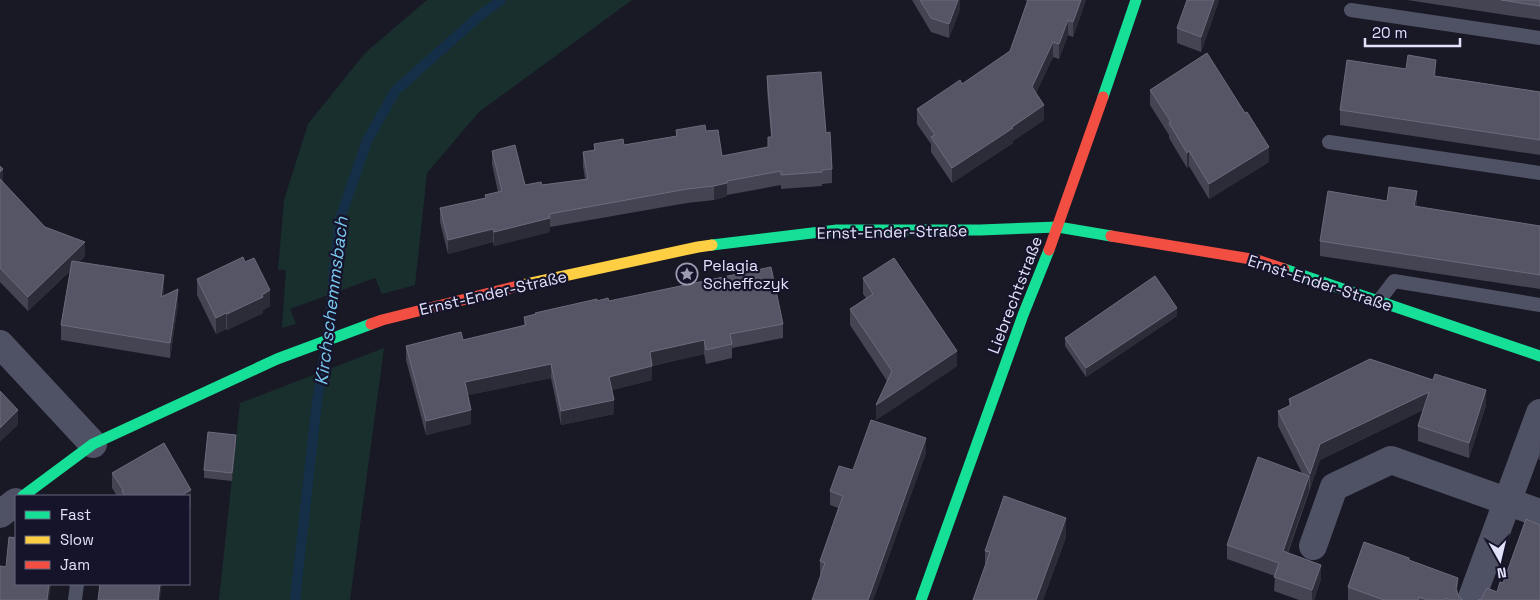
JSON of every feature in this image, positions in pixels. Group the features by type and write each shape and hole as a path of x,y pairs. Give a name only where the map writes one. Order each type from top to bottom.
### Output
{"street":[{"name":"Liebrechtstraße","path":"921,600 1023,315 1058,227 1136,0"},
{"name":"Ernst-Ender-Straße","path":"31,495 93,444 269,363 382,320 493,290 698,247 837,230 980,230 1058,227 1257,260 1540,356"},
{"path":"0,344 93,444"},
{"path":"1471,600 1540,413"},
{"path":"1312,546 1334,487 1391,460 1540,513"},
{"name":"Ernst-Ender-Straße","path":"0,514 15,505"}],"lane":[{"path":"1351,10 1540,38"},
{"path":"1329,142 1540,173"},
{"path":"1378,302 1394,281 1540,305"},
{"path":"76,600 77,585"}],"green space":[{"path":"427,0 632,0 479,112 427,173 415,285 382,294 375,278 290,309 296,324 282,328 286,270 278,270 284,200 308,124 365,53"},
{"path":"384,348 350,600 219,600 240,403"}],"building":[{"path":"920,0 958,0 949,24 931,18"},
{"path":"1028,0 1081,0 1073,22 1068,20 1059,44 1053,42 1032,87 1044,105 952,168 931,137 935,135 917,109 960,80 962,84 1010,51"},
{"path":"1187,0 1214,0 1201,37 1177,28"},
{"path":"1501,0 1540,0 1540,6"},
{"path":"1207,53 1269,147 1209,184 1189,151 1187,153 1169,123 1171,122 1150,90"},
{"path":"1408,55 1436,60 1434,76 1540,92 1540,140 1340,110 1347,60 1406,69"},
{"path":"821,72 826,133 830,132 832,169 822,170 822,172 781,175 781,171 727,181 727,183 714,186 687,189 549,214 550,218 494,232 493,229 448,240 440,208 486,198 485,195 502,191 492,151 515,145 525,185 541,182 542,185 588,179 583,152 595,150 594,144 623,139 624,145 677,136 676,130 705,125 706,131 718,130 722,156 768,147 768,137 772,137 767,76"},
{"path":"0,179 45,227 85,242 28,297 0,268"},
{"path":"1389,187 1417,191 1414,206 1540,226 1540,275 1320,241 1328,191 1387,201"},
{"path":"243,257 245,262 254,258 270,290 262,295 263,297 216,318 197,279"},
{"path":"894,258 957,351 876,405 892,371 850,309 873,294 863,278"},
{"path":"72,261 164,275 161,297 178,289 170,343 61,325"},
{"path":"771,267 783,324 730,334 732,344 706,350 704,340 650,352 652,366 609,377 614,400 561,411 551,364 465,382 471,410 426,421 406,346 461,332 463,340 526,325 524,317 535,313 597,299 597,301 608,298 609,301"},
{"path":"1155,276 1177,308 1086,368 1065,338"},
{"path":"1370,359 1433,380 1435,374 1486,390 1469,443 1418,426 1429,392 1320,444 1310,474 1278,411 1291,405 1289,399"},
{"path":"0,391 18,410 0,428"},
{"path":"871,420 926,438 868,600 812,600 825,563 820,561 843,496 830,491 839,466 853,470"},
{"path":"208,432 236,435 232,473 204,470"},
{"path":"164,443 191,490 182,495 124,495 112,473"},
{"path":"1258,457 1309,476 1283,551 1321,565 1312,590 1274,577 1279,563 1227,545"},
{"path":"1004,496 1066,518 1036,600 973,600 990,552 985,551"},
{"path":"1526,519 1540,525 1540,600 1478,600 1481,599 1487,588 1497,592 1500,582 1503,583"},
{"path":"9,537 15,538 15,585 49,585 47,600 0,600 0,566 6,567"},
{"path":"1364,542 1458,578 1456,589 1459,597 1463,600 1450,600 1446,598 1446,600 1428,600 1419,597 1418,600 1384,600 1348,587"},
{"path":"100,585 160,585 158,600 98,600"}],"waterway":[{"name":"Kirchschemmsbach","path":"295,600 317,402 330,322 340,219 367,141 395,91 477,18 501,0"}],"traffic: fast":[{"path":"1103,97 1136,0"},
{"path":"712,245 837,230 980,230 1058,227 1111,236"},
{"path":"921,600 1023,315 1049,250"},
{"path":"1284,269 1540,356"},
{"path":"24,495 93,444 277,359 371,324"}],"traffic: slow":[{"path":"522,285 712,245"}],"traffic: jam":[{"path":"1049,250 1103,97"},
{"path":"1111,236 1257,260 1284,269"},
{"path":"371,324 522,285"}],"place":[{"name":"Pelagia Scheffczyk","path":"687,274"}]}
